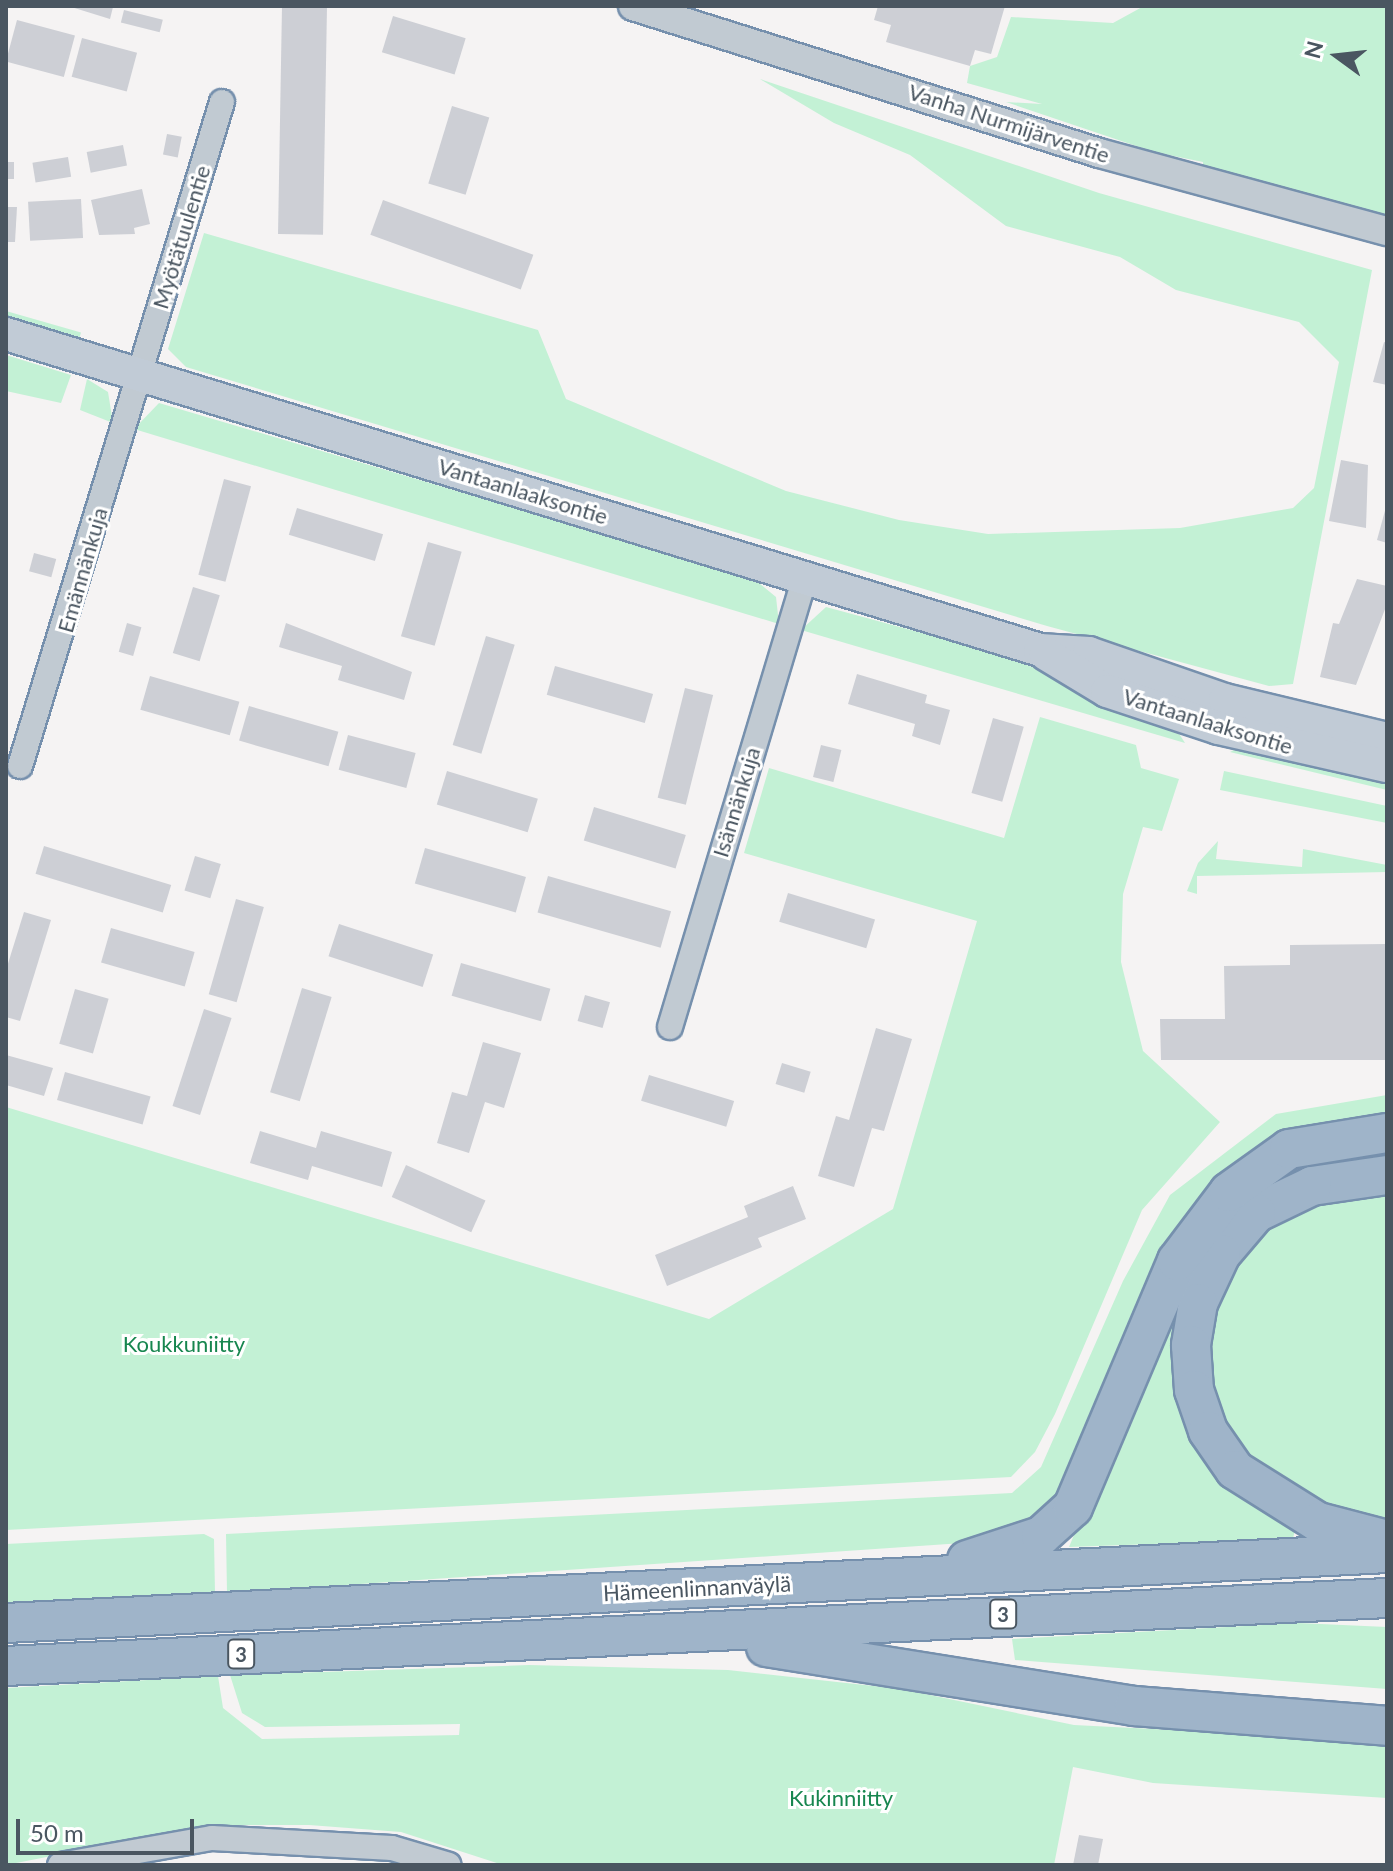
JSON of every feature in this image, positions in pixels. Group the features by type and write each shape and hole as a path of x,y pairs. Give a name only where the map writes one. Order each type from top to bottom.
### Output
{"highway":[{"path":"869,1580 978,1558 1057,1525 1085,1488 1198,1225 1289,1149 1387,1133"},
{"path":"1387,1175 1312,1186 1256,1213 1221,1254 1198,1303 1191,1345 1194,1390 1208,1431 1235,1470 1318,1522 1387,1540"},
{"name":"Hämeenlinnanväylä","path":"6,1623 1387,1553"},
{"name":"Hämeenlinnanväylä","path":"6,1666 1387,1598"},
{"path":"619,1637 859,1657 1134,1706 1387,1726"}],"main road":[{"name":"Vantaanlaaksontie","path":"6,334 139,372 1040,650 1089,653 1225,700 1387,739"},
{"name":"Vantaanlaaksontie","path":"1040,650 1107,691 1190,719 1387,766"}],"street":[{"name":"Vanha Nurmijärventie","path":"633,6 1099,153 1387,231"},
{"name":"Myötätuulentie","path":"139,372 222,102"},
{"name":"Emännänkuja","path":"20,766 139,372"},
{"name":"Isännänkuja","path":"670,1027 805,577"},
{"path":"60,1865 212,1838 392,1848 449,1865"}],"green space":[{"path":"1144,6 1387,6 1387,217 1203,168 1203,162 1154,152 1006,102 1042,104 967,83 970,66 997,57 1011,17 1113,23"},
{"path":"760,79 1099,193 1372,270 1293,684 1269,686 1047,626 186,367 168,349 204,233 538,330 566,399 786,491 899,520 988,534 1180,528 1293,508 1314,488 1339,362 1299,322 1176,290 1120,257 1006,226 910,155 834,123"},
{"path":"6,311 81,332 79,340 6,319"},
{"path":"6,355 71,375 61,403 6,391"},
{"path":"87,379 108,392 113,423 80,410"},
{"path":"159,403 754,579 776,597 779,624 134,429"},
{"path":"826,607 996,653 1171,721 1185,743 801,630"},
{"name":"Koukkuniitty","path":"1040,717 1136,745 1141,768 1179,779 1162,831 1143,827 1123,894 1121,962 1143,1051 1220,1122 1142,1210 1055,1414 1035,1452 1011,1477 6,1530 6,1107 709,1319 893,1209 977,921 744,853 769,768 1004,838"},
{"path":"1238,748 1387,777 1387,790 1230,752"},
{"path":"1224,771 1387,806 1387,823 1220,790"},
{"path":"1218,841 1216,859 1302,867 1303,849 1387,865 1387,872 1197,876 1197,894 1187,891 1198,863"},
{"path":"1387,1095 1387,1122 1223,1179 1194,1204 1166,1246 1086,1450 1049,1511 992,1541 227,1593 226,1534 1012,1493 1041,1467 1123,1281 1170,1195 1276,1114"},
{"path":"1387,1146 1387,1163 1315,1174 1187,1295 1233,1484 1295,1529 1293,1539 1069,1547 1165,1317 1288,1165"},
{"path":"1387,1191 1387,1519 1359,1519 1313,1506 1237,1451 1204,1370 1219,1282 1275,1218 1310,1200"},
{"path":"204,1534 214,1539 215,1594 6,1604 6,1544"},
{"path":"1298,1623 1387,1627 1387,1689 1015,1660 1012,1639"},
{"name":"Kukinniitty","path":"529,1665 728,1670 901,1689 1074,1725 1387,1741 1387,1798 1153,1783 1073,1767 1054,1865 503,1865 401,1832 309,1825 209,1825 6,1865 6,1688 218,1676 223,1708 262,1739 459,1735 460,1724 265,1727 242,1713 230,1675"}],"building":[{"path":"68,6 108,6 113,7 110,19"},
{"path":"282,6 327,7 323,235 278,234"},
{"path":"878,6 1005,6 991,54 975,50 970,66 886,42 891,25 874,20"},
{"path":"124,10 163,20 160,32 121,23"},
{"path":"393,16 466,38 455,75 382,52"},
{"path":"17,20 75,36 64,77 6,62"},
{"path":"82,38 137,53 127,91 72,77"},
{"path":"452,106 489,117 466,195 428,183"},
{"path":"167,134 182,137 178,157 163,155"},
{"path":"123,145 127,166 91,173 87,152"},
{"path":"68,157 71,177 36,182 32,163"},
{"path":"6,162 14,162 14,179 6,179"},
{"path":"142,189 150,224 134,228 135,234 99,235 91,200"},
{"path":"81,199 83,238 30,241 28,202"},
{"path":"383,200 533,255 521,289 370,235"},
{"path":"6,207 17,207 15,242 6,242"},
{"path":"1384,342 1387,343 1387,385 1373,382"},
{"path":"1341,460 1368,465 1366,528 1329,521"},
{"path":"224,479 251,486 225,582 198,575"},
{"path":"1387,507 1387,543 1377,540"},
{"path":"297,508 383,534 375,561 289,535"},
{"path":"428,542 462,552 435,646 401,636"},
{"path":"34,553 56,559 51,577 29,571"},
{"path":"1357,579 1387,586 1387,604 1356,685 1320,677 1333,623 1339,624"},
{"path":"193,587 220,595 200,661 173,653"},
{"path":"127,623 141,627 133,656 119,652"},
{"path":"286,623 412,672 404,700 338,680 342,666 279,647"},
{"path":"486,636 515,645 481,754 453,745"},
{"path":"555,666 653,694 645,723 547,695"},
{"path":"857,674 927,695 925,703 950,710 940,745 912,736 915,724 848,704"},
{"path":"150,676 239,702 230,735 140,710"},
{"path":"685,688 713,695 686,805 658,798"},
{"path":"249,706 338,732 328,766 239,741"},
{"path":"993,718 1024,727 1002,802 972,793"},
{"path":"348,735 416,753 406,788 339,770"},
{"path":"821,745 841,750 833,782 813,777"},
{"path":"447,771 538,799 528,832 437,804"},
{"path":"594,807 686,835 676,869 584,840"},
{"path":"44,846 171,885 163,913 36,874"},
{"path":"425,848 526,877 516,913 415,884"},
{"path":"195,856 221,864 210,898 184,890"},
{"path":"548,876 671,911 661,948 538,913"},
{"path":"788,893 875,920 866,948 779,922"},
{"path":"236,899 264,907 237,1002 209,994"},
{"path":"24,912 51,920 20,1021 6,1017 6,970"},
{"path":"339,924 433,955 423,987 328,956"},
{"path":"111,928 195,952 185,987 101,963"},
{"path":"1387,944 1387,1060 1161,1060 1160,1019 1225,1019 1224,966 1290,965 1290,945"},
{"path":"461,963 550,989 541,1021 452,996"},
{"path":"302,988 332,997 300,1101 270,1092"},
{"path":"75,989 109,999 93,1053 59,1044"},
{"path":"585,995 610,1002 603,1028 578,1021"},
{"path":"204,1009 232,1018 200,1115 172,1106"},
{"path":"876,1028 912,1039 884,1131 872,1128 854,1187 818,1176 836,1116 849,1120"},
{"path":"483,1042 521,1053 504,1108 485,1102 469,1153 437,1143 452,1092 467,1096"},
{"path":"6,1055 53,1068 44,1096 6,1085"},
{"path":"782,1063 811,1072 804,1093 776,1084"},
{"path":"65,1072 151,1097 143,1124 57,1100"},
{"path":"649,1075 734,1101 726,1127 641,1101"},
{"path":"260,1131 316,1148 321,1131 392,1152 382,1187 312,1166 308,1180 250,1163"},
{"path":"406,1165 485,1200 471,1232 392,1197"},
{"path":"793,1186 806,1219 758,1238 762,1247 667,1286 655,1255 748,1217 744,1206"},
{"path":"1079,1835 1103,1839 1098,1865 1073,1865"}]}
